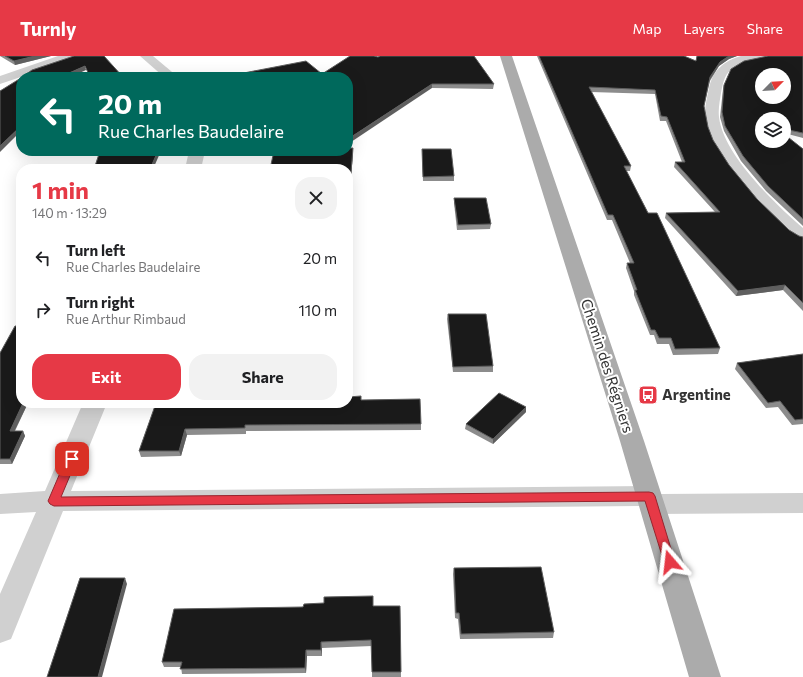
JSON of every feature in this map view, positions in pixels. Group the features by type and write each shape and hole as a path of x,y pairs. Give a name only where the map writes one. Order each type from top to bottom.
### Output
{"main road":[{"name":"Chemin des Régniers","path":"506,56 650,500 705,677"}],"street":[{"path":"23,72 70,56"},
{"path":"146,56 166,72"},
{"path":"763,56 728,60 715,84 712,112 716,131 733,161 750,185 768,205 803,237"},
{"path":"0,80 16,75"},
{"path":"0,629 93,408"},
{"path":"0,504 54,501 650,500 803,503"}],"building":[{"path":"5,56 35,56 14,61"},
{"path":"74,56 104,56 118,72 88,72 85,66 71,72 29,72"},
{"path":"350,56 474,56 494,84 432,84 353,136 353,72 325,72"},
{"path":"539,56 684,56 696,61 697,56 729,56 720,62 710,77 704,106 708,127 713,140 729,165 757,199 789,230 803,237 803,303 785,285 738,291 666,213 720,212 675,162 685,162 667,117 661,116 655,90 589,87 631,166 624,166 648,213 657,213 720,348 675,349 671,338 659,338 655,330 651,330 635,290 637,290 627,263 634,263 613,215 608,215"},
{"path":"768,56 803,56 803,133 791,130 791,112 755,112 755,148 791,148 791,140 803,149 803,219 768,186 743,156 725,126 722,112 724,85 731,69 744,61"},
{"path":"306,61 320,72 249,72"},
{"path":"16,81 16,131 0,146 0,91"},
{"path":"422,149 451,149 454,176 423,177"},
{"path":"98,156 156,156 152,164 96,164"},
{"path":"273,156 352,156 352,164 271,164"},
{"path":"454,198 486,198 491,224 458,225"},
{"path":"448,314 486,314 493,366 453,367"},
{"path":"15,326 16,408 21,408 10,431 23,431 10,459 0,459 0,353"},
{"path":"803,354 803,419 795,420 780,401 768,403 737,363"},
{"path":"499,393 526,407 493,439 466,424"},
{"path":"361,396 361,400 420,399 421,424 245,425 245,428 185,429 179,451 139,451 154,408 353,408 353,397"},
{"path":"541,567 554,632 461,634 459,613 456,613 454,568"},
{"path":"80,578 125,578 98,677 47,677"},
{"path":"373,596 373,606 400,606 401,672 372,672 371,640 321,642 321,650 306,650 305,668 180,669 182,662 162,662 174,609 303,607 304,604 324,603 324,597"}],"place":[{"name":"Argentine","path":"648,395"}],"route":[{"path":"72,459 54,501 649,496 670,562"}]}
